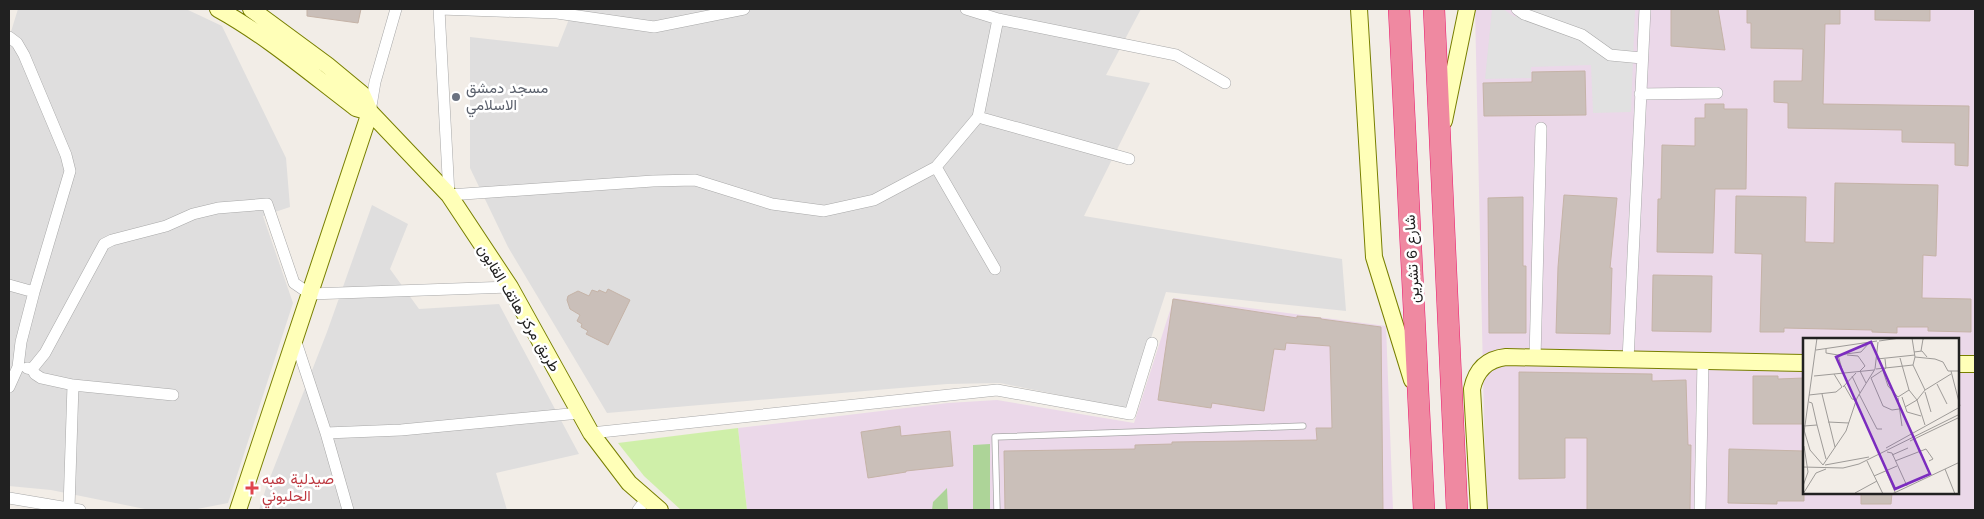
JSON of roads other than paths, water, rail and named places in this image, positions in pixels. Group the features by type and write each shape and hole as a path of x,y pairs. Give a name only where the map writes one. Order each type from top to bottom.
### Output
{"highway":[{"name":"شارع 6 تشرين","path":"1398,9 1424,510"},
{"path":"1434,9 1457,510"}],"main road":[{"path":"218,9 236,19 279,49 356,108 370,112"},
{"path":"1359,9 1374,257 1420,405"},
{"path":"1439,147 1467,9"},
{"path":"238,510 370,112 362,94 349,81 256,10"},
{"name":"طريق مركز هاتف القابون","path":"370,112 449,195 510,286 591,433 643,504 660,510"},
{"path":"1479,510 1472,389 1473,381 1481,368 1492,360 1506,357 1803,363"},
{"path":"1959,364 1975,364"}],"street":[{"path":"370,112 375,82 396,9"},
{"path":"744,9 654,27 557,13 440,9 449,195 653,181 695,180 772,204 824,211 874,200 936,167 978,117 998,19"},
{"path":"966,9 998,19 1176,55 1226,83"},
{"path":"1516,9 1524,14 1582,35 1610,55 1642,58"},
{"path":"1628,360 1645,9"},
{"path":"9,37 17,43 24,55 66,155 70,171 34,292 21,342 18,366 9,387"},
{"path":"1640,94 1717,93"},
{"path":"978,117 1129,160"},
{"path":"1535,358 1541,128"},
{"path":"936,167 995,270"},
{"path":"32,369 45,353 104,244 112,240 166,226 193,214 218,208 267,204 294,283 310,294 510,286"},
{"path":"9,286 34,292"},
{"path":"295,339 326,433 348,510"},
{"path":"591,433 997,390 1130,414 1152,343"},
{"path":"1700,510 1703,361"},
{"path":"18,366 32,369 41,378 73,385 173,395"},
{"path":"9,498 74,509 73,385"},
{"path":"326,433 401,430 580,413"}],"lane":[{"path":"997,510 995,437 1303,426"}],"place":[{"name":"مسجد دمشق الاسلامي","path":"456,97"},
{"name":"صيدلية هبه الحلبوني","path":"252,488"}]}
